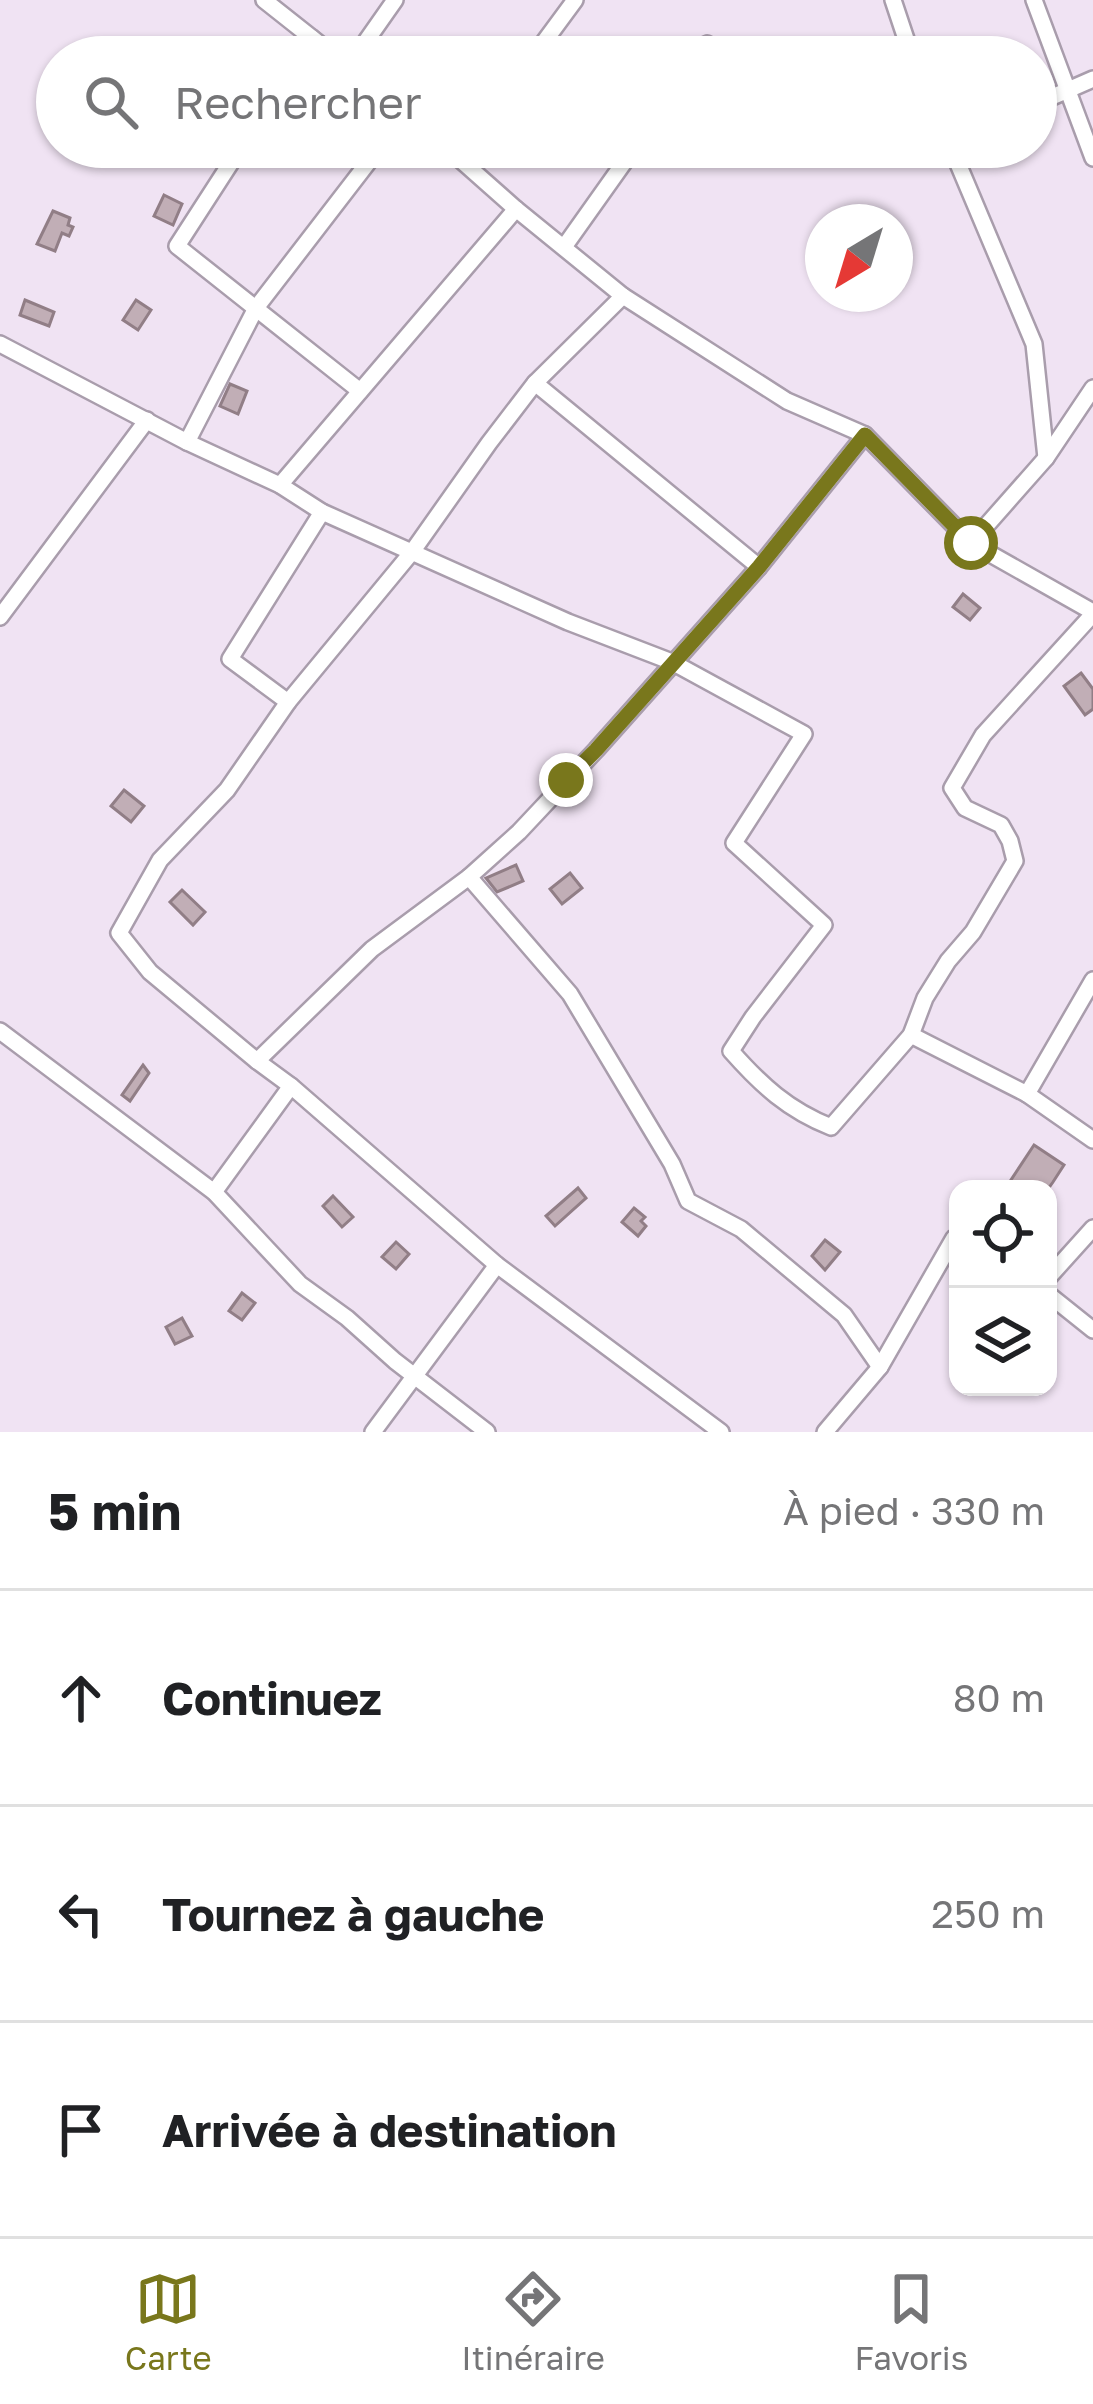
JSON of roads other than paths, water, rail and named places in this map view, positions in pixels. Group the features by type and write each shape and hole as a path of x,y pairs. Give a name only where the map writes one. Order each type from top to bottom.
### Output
{"street":[{"path":"264,0 309,36"},
{"path":"370,36 395,0"},
{"path":"548,36 575,0"},
{"path":"893,0 905,36"},
{"path":"1034,0 1048,36"},
{"path":"1057,60 1093,158"},
{"path":"1057,96 1093,79"},
{"path":"227,168 177,246 360,391"},
{"path":"187,442 256,308 364,168"},
{"path":"0,344 280,485 322,512 568,622 672,662 804,734 734,844 824,925 731,1051 782,1102 831,1127 910,1035 925,998 973,932 1015,861 1001,824 965,808 952,788 983,735 1093,613 971,543 865,435 787,401 623,296 517,209 475,168"},
{"path":"564,247 620,168"},
{"path":"960,168 1034,344 1046,458"},
{"path":"280,485 517,209"},
{"path":"623,296 535,383 412,553 287,702 227,790 160,860 119,933 150,972 291,1086 497,1265 721,1432"},
{"path":"535,383 759,567"},
{"path":"971,543 1046,458 1093,388"},
{"path":"0,617 147,419"},
{"path":"257,1061 373,949 469,877 519,832 759,567 865,435"},
{"path":"287,702 230,659 322,512"},
{"path":"469,877 570,994 672,1164 688,1201 741,1229 844,1315 880,1367"},
{"path":"1027,1094 1093,980"},
{"path":"0,1032 214,1192 300,1284 487,1432"},
{"path":"910,1035 1027,1094 1093,1141"},
{"path":"214,1192 291,1086"},
{"path":"1057,1268 1093,1228"},
{"path":"825,1432 880,1367 949,1248"},
{"path":"373,1432 497,1265"},
{"path":"1057,1301 1093,1330"}]}
